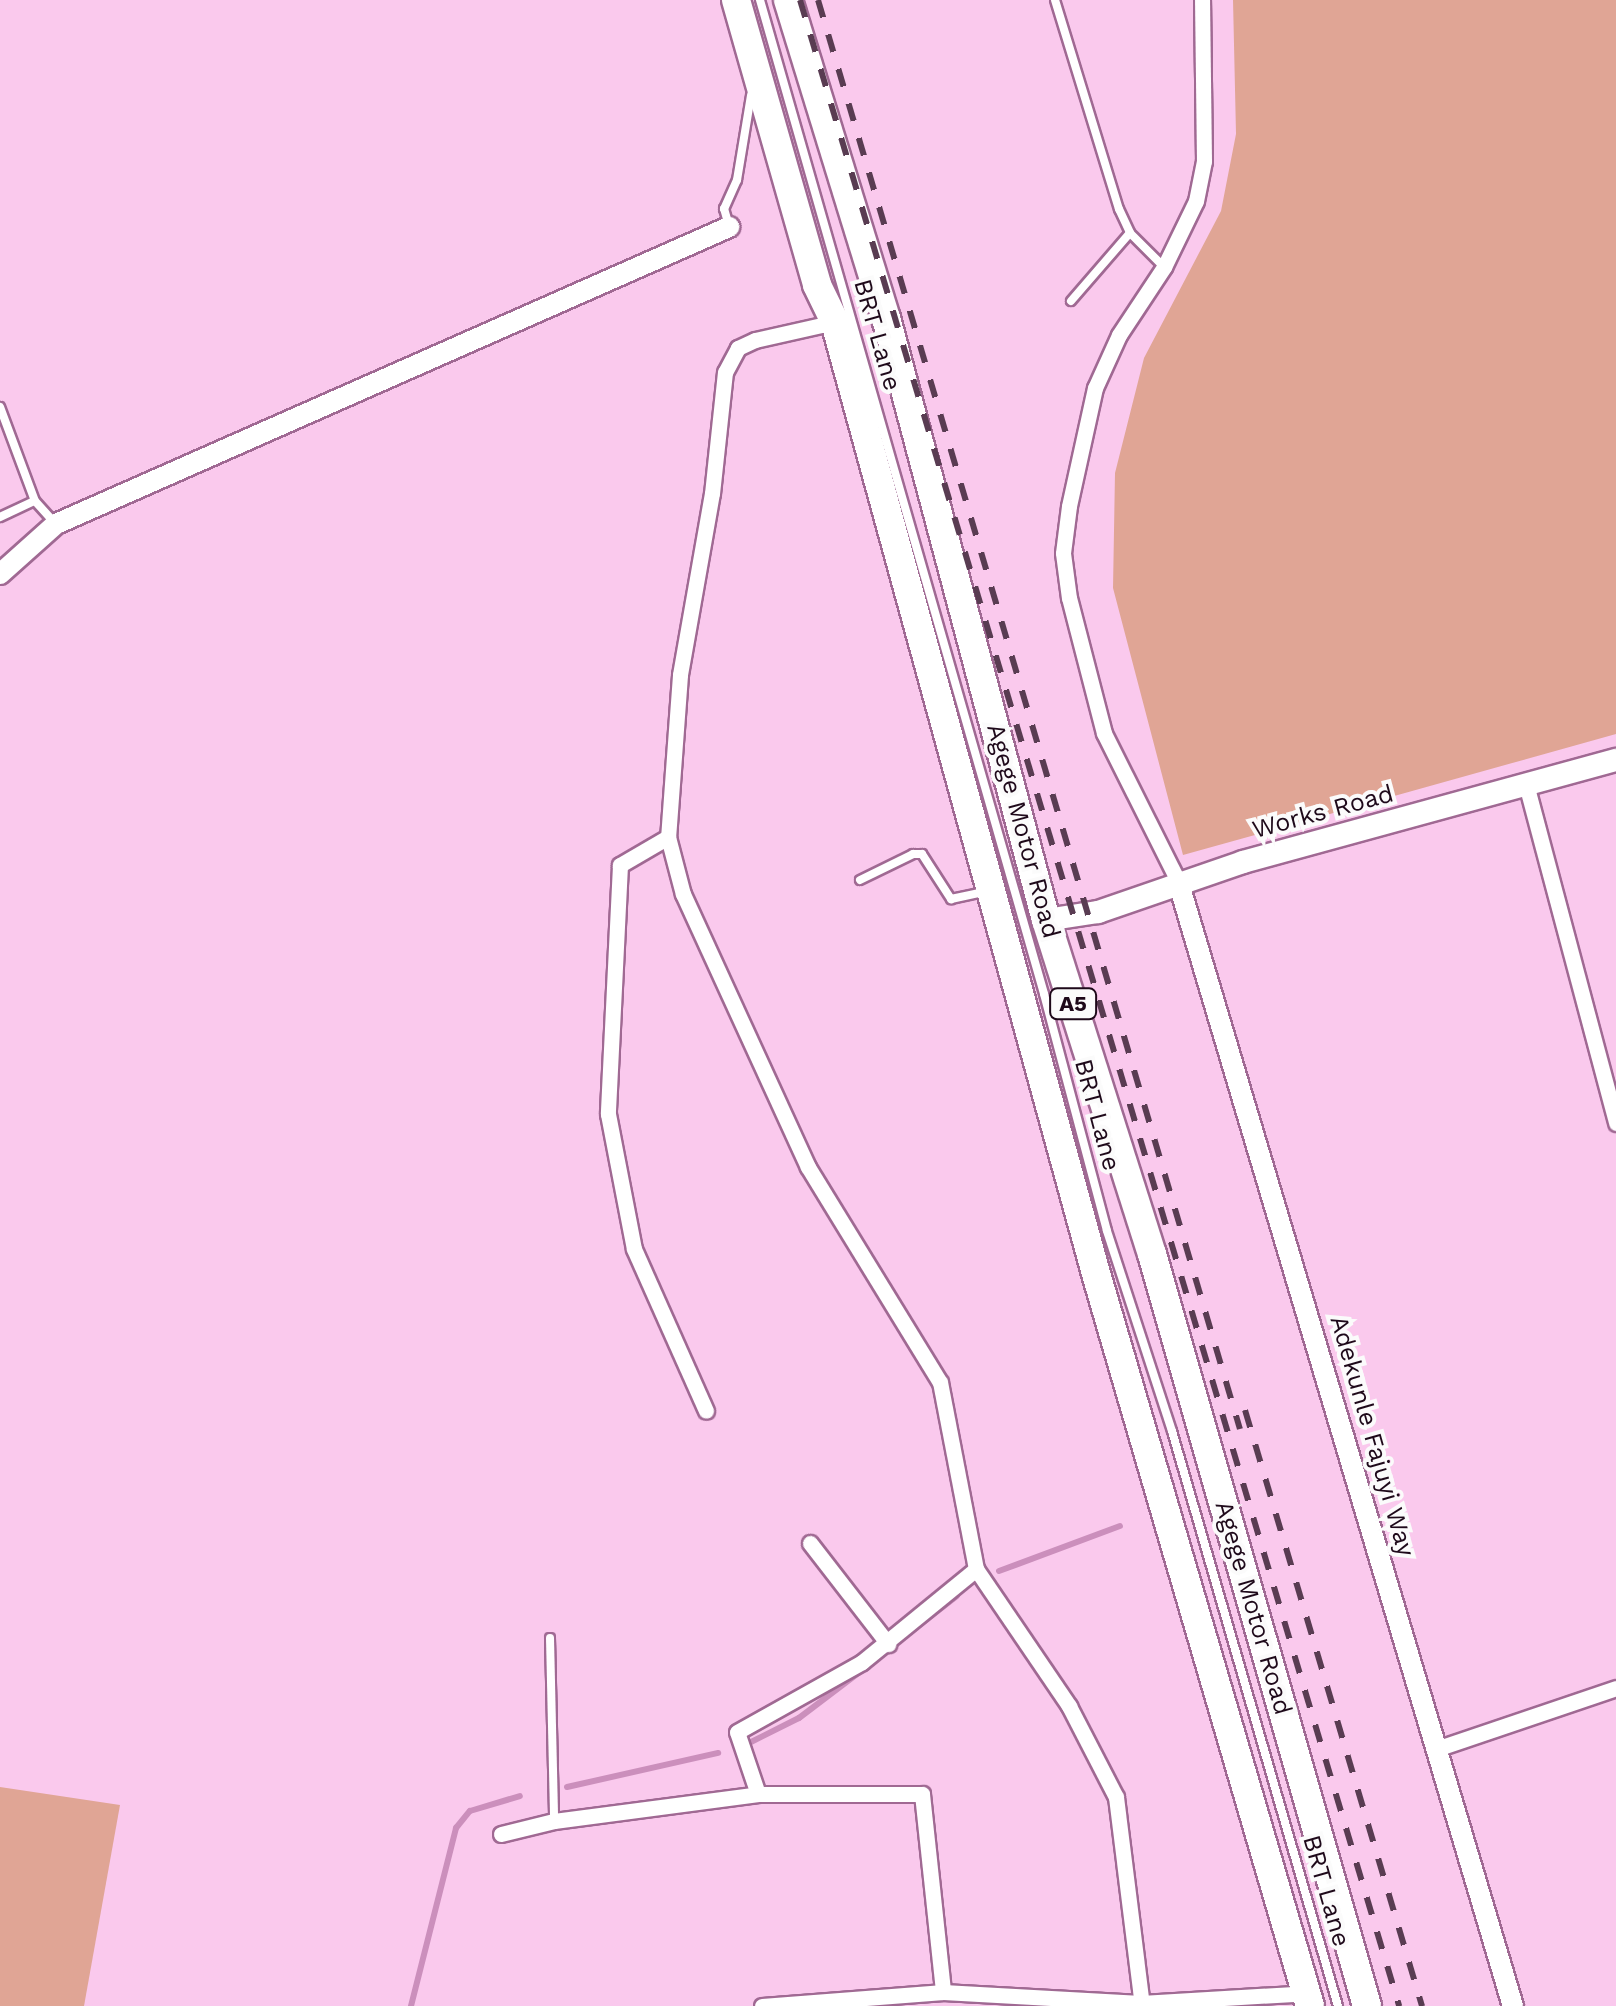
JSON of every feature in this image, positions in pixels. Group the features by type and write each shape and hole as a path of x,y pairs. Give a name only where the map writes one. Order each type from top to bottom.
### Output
{"highway":[{"name":"Agege Motor Road","path":"736,0 816,285 835,322 1097,1276 1309,2000"},
{"name":"Agege Motor Road","path":"788,0 886,318 1046,920 1152,1254 1367,2006"}],"main road":[{"name":"Works Road","path":"1046,920 1098,912 1178,881 1616,760"}],"street":[{"path":"1178,881 1104,732 1069,598 1064,552 1068,506 1095,388 1119,335 1188,224 1204,162 1202,0"},
{"path":"0,574 56,524 730,227"},
{"path":"835,322 755,340 738,348 725,372 712,493 680,675 668,837 682,894 808,1166 940,1382 976,1569 1069,1706 1116,1797 1142,2005"},
{"path":"1526,784 1616,1124"},
{"path":"668,837 620,865 608,1114 634,1250 706,1411"},
{"name":"Adekunle Fajuyi Way","path":"1178,881 1513,2006"},
{"path":"810,1543 888,1644"},
{"path":"758,1794 737,1732 888,1644 976,1569"},
{"path":"1439,1748 1616,1688"},
{"path":"501,1834 554,1821 758,1794 922,1794 943,1992"},
{"path":"762,2006 943,1992 980,2001 1142,2005 1309,2000"}],"lane":[{"name":"BRT Lane","path":"760,0 1044,994 1106,1231 1178,1450 1338,2006"},
{"path":"1055,0 1130,233 1164,267"},
{"path":"730,227 724,209 737,180 756,70"},
{"path":"1072,301 1130,233"},
{"path":"0,407 35,501 56,524"},
{"path":"0,518 35,501"},
{"path":"860,880 913,854 922,854 950,899 993,890"},
{"path":"550,1638 554,1821"}],"shaded area":[{"path":"1233,0 1616,0 1616,734 1183,855 1113,588 1115,473 1144,358 1221,211 1236,134"},
{"path":"0,1787 120,1805 84,2006 0,2006"}],"waterway":[{"path":"999,1571 1120,1526"},
{"path":"907,1635 957,1596"},
{"path":"743,1746 799,1718 865,1668"},
{"path":"567,1787 718,1753"},
{"path":"411,2006 456,1828 470,1811 520,1796"}],"railway":[{"path":"800,0 1399,2006"},
{"path":"818,0 1240,1429"},
{"path":"1245,1410 1422,2006"}]}
